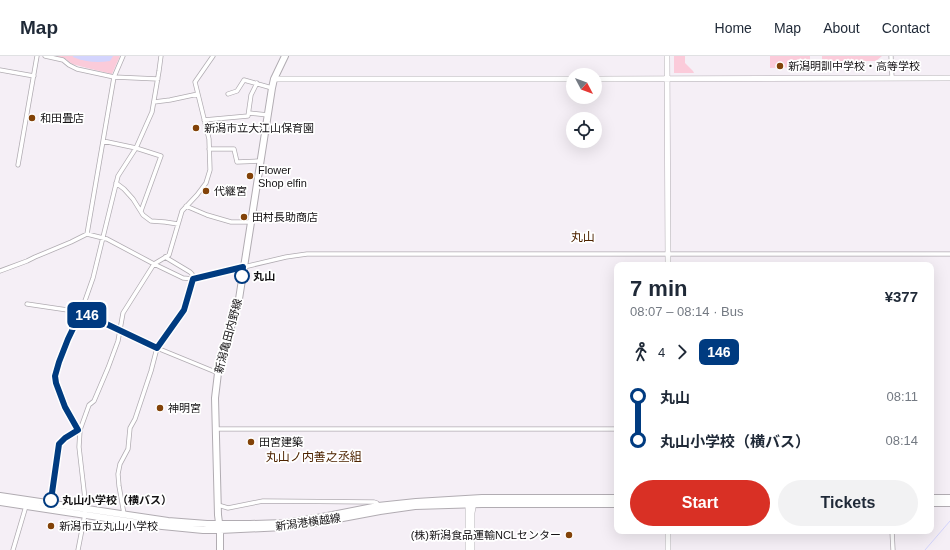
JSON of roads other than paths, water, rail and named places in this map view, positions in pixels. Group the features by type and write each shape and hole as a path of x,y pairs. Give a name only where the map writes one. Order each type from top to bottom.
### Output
{"main road":[{"name":"新潟亀田内野線","path":"220,550 215,398 218,373 239,299 272,88 274,79 285,56"},
{"name":"新潟港横越線","path":"0,496 51,503 152,525 203,530 219,527 285,523 378,506 416,502 614,504"},
{"name":"新潟港横越線","path":"0,502 26,506 124,514 168,521 207,524 219,527 284,527 310,524 380,510 415,506 460,504 482,498 614,498"},
{"path":"934,498 950,498"},
{"path":"934,503 950,503"}],"street":[{"path":"18,165 37,56"},
{"path":"45,56 63,60 77,69 114,77 158,79"},
{"path":"87,234 114,77 123,56"},
{"path":"79,430 65,407 55,376 59,362 81,312 93,278 118,176 136,148 152,112 161,56"},
{"path":"78,550 85,511 79,447 79,430 89,405 94,401 108,368 118,341 123,313 154,264 169,255 182,211 206,183 210,170 209,139 195,82 213,56"},
{"path":"667,56 668,262"},
{"path":"891,56 892,78"},
{"path":"0,70 34,76"},
{"path":"602,79 950,78"},
{"path":"274,79 566,79"},
{"path":"228,94 237,91 244,80 272,88"},
{"path":"204,120 248,116 251,95 257,84"},
{"path":"154,102 198,94"},
{"path":"249,113 268,115"},
{"path":"103,141 136,148 161,156 141,211"},
{"path":"209,149 234,149 237,162 260,161"},
{"path":"116,183 133,199 143,215 151,222 178,224"},
{"path":"186,206 207,215 231,222 250,222"},
{"path":"0,271 72,242 87,234 113,242 183,278 193,279 301,254 950,254"},
{"path":"124,514 118,486 118,474 120,464 128,449 130,428 135,419 157,348 184,310 193,279 190,272 165,257"},
{"path":"27,304 81,312 157,348 218,373"},
{"path":"216,429 614,429"},
{"path":"51,503 59,444 65,438 79,430"},
{"path":"218,505 228,508 263,500 374,502 377,503 378,506"},
{"path":"468,550 471,502"},
{"path":"471,502 472,550"},
{"path":"13,550 26,506"},
{"path":"668,534 668,550"},
{"path":"892,534 892,550"}],"water":[{"path":"73,56 113,56 110,61 96,62 82,60"}],"waterway":[{"path":"925,550 950,521"}],"place":[{"name":"新潟明訓中学校・高等学校","path":"780,66"},
{"name":"和田畳店","path":"32,118"},
{"name":"新潟市立大江山保育園","path":"196,128"},
{"name":"Flower Shop elfin","path":"250,176"},
{"name":"代継宮","path":"206,191"},
{"name":"田村長助商店","path":"244,217"},
{"name":"丸山","path":"242,276"},
{"name":"神明宮","path":"160,408"},
{"name":"田宮建築","path":"251,442"},
{"name":"丸山小学校（横バス）","path":"51,500"},
{"name":"新潟市立丸山小学校","path":"51,526"},
{"name":"(株)新潟食品運輸NCLセンター","path":"569,535"}],"district":[{"name":"丸山","path":"583,237"},
{"name":"丸山ノ内善之丞組","path":"314,457"}]}
